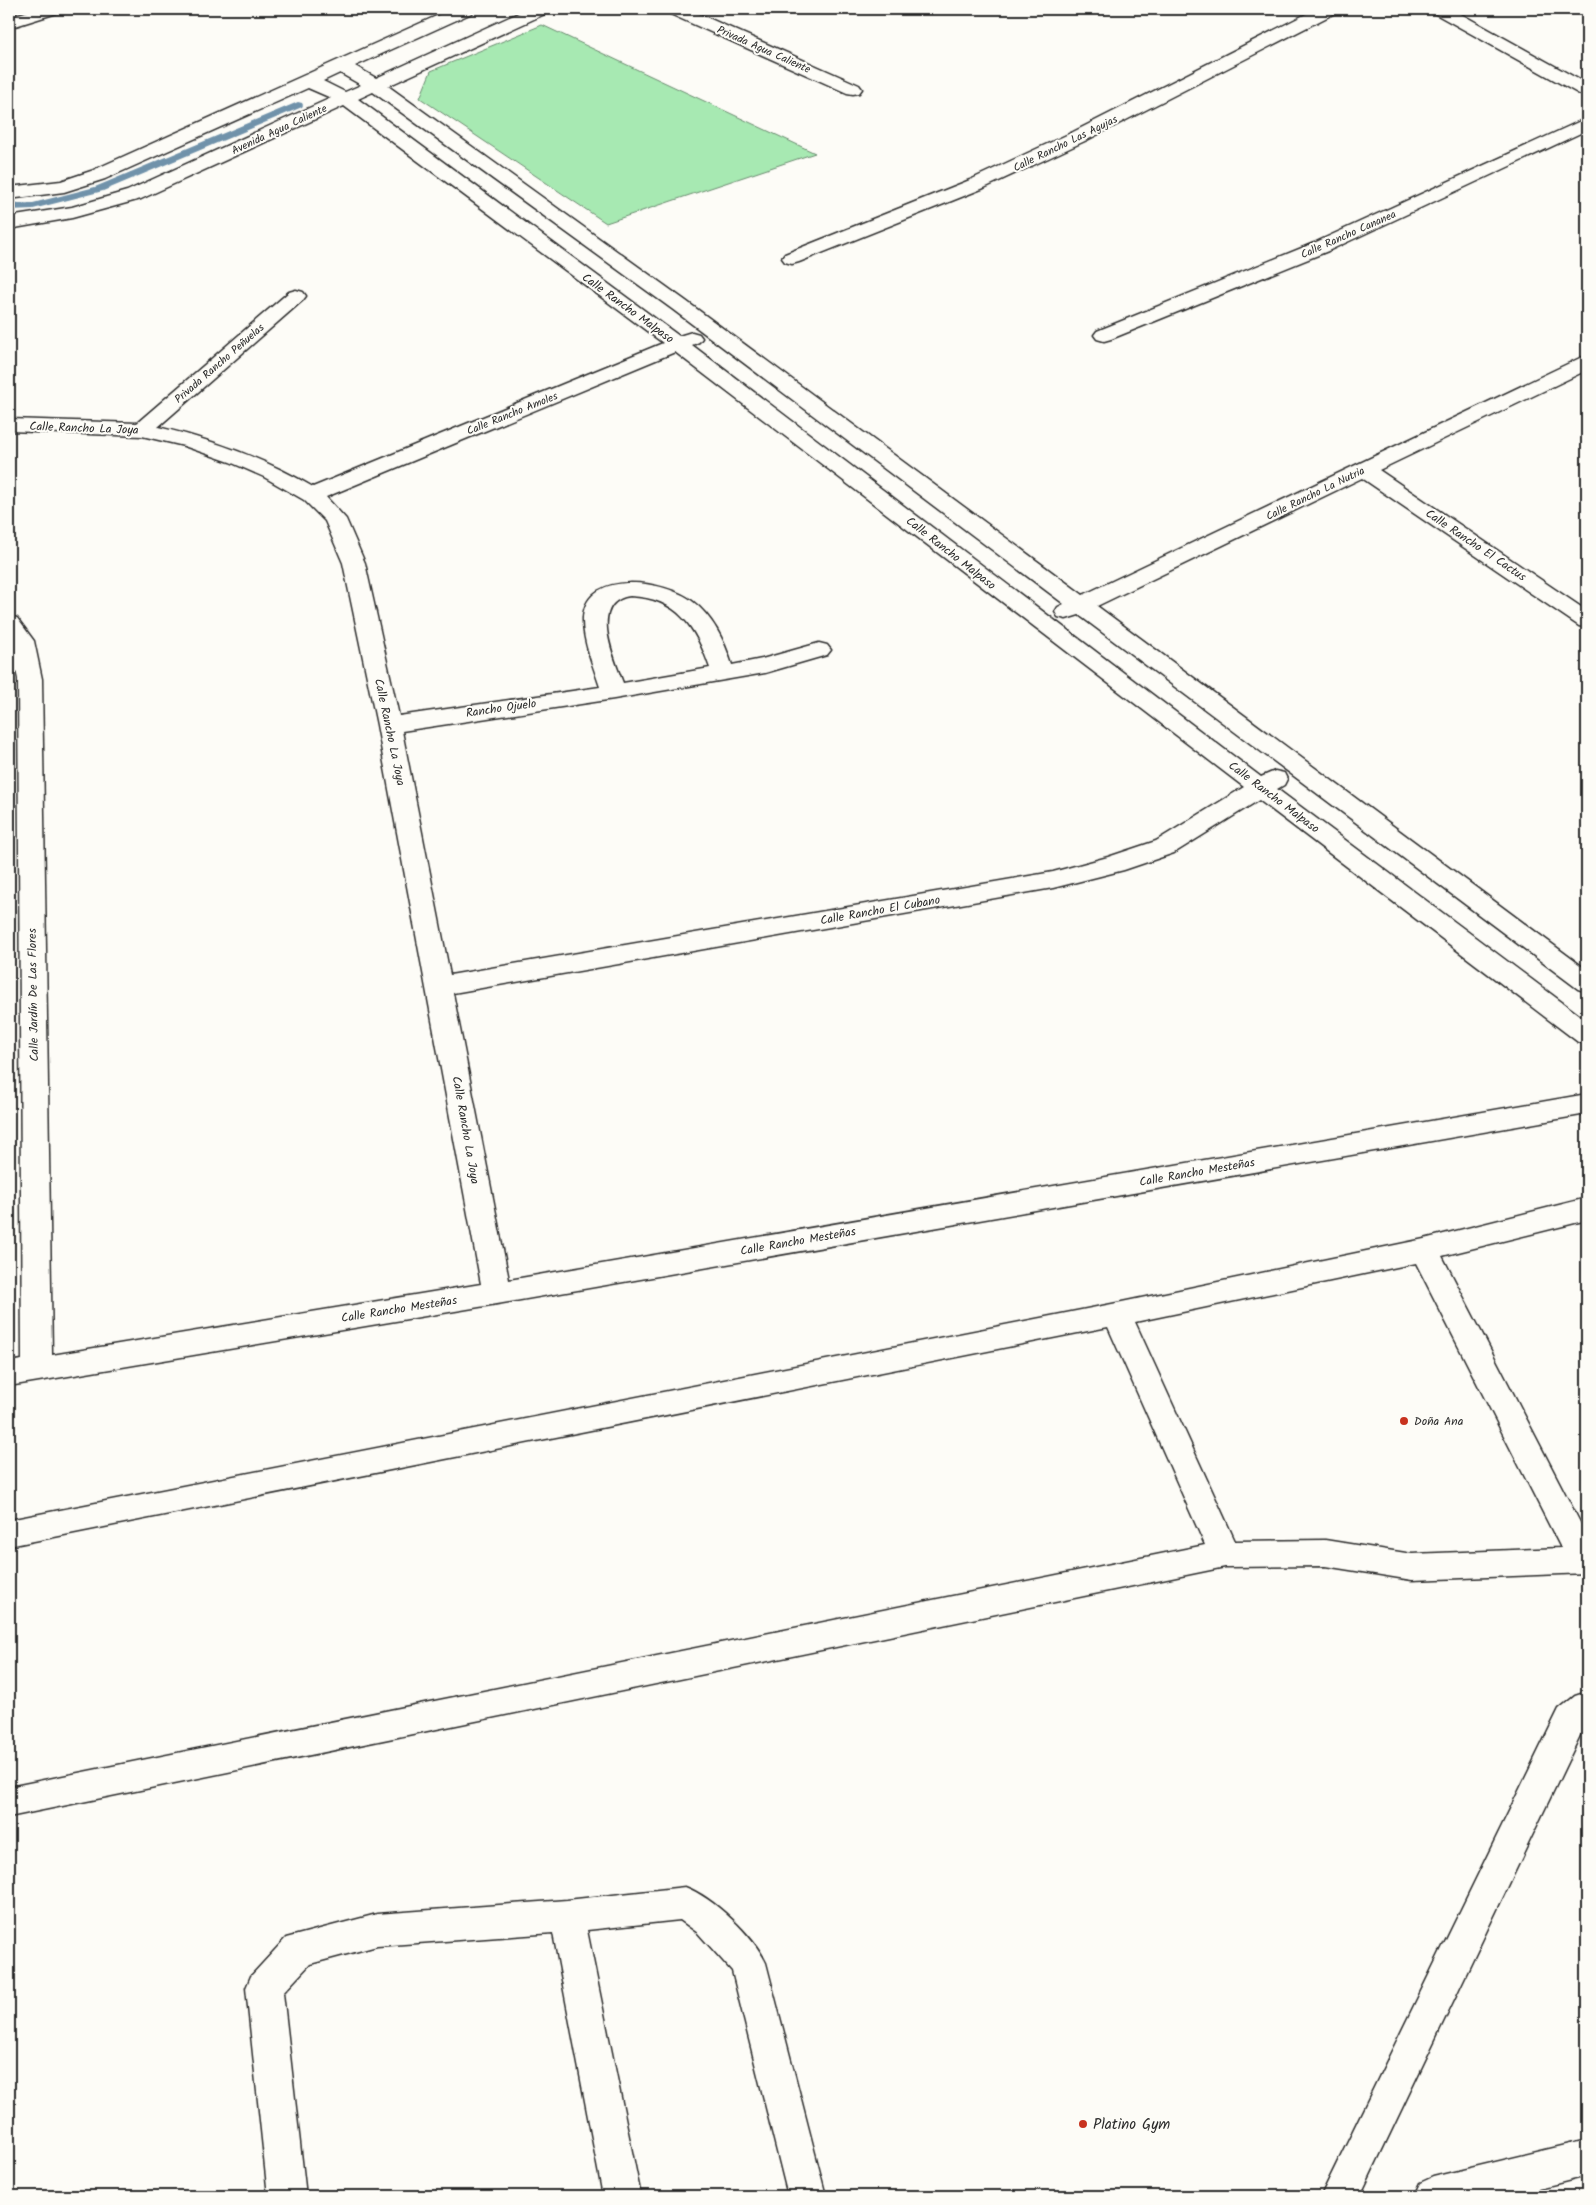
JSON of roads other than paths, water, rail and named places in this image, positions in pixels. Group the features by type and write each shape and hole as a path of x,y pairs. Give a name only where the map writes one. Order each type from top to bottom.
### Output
{"street":[{"path":"9,23 51,9"},
{"path":"9,193 64,186 98,175 466,9"},
{"name":"Avenida Agua Caliente","path":"9,224 50,218 100,207 134,195 375,85 508,16 541,9"},
{"name":"Privada Agua Caliente","path":"674,9 853,89"},
{"name":"Calle Rancho Las Agujas","path":"792,258 1003,172 1080,136 1329,9"},
{"path":"1440,9 1587,91"},
{"path":"342,66 375,85 711,328 1080,606 1587,983"},
{"name":"Calle Rancho Malpaso","path":"308,81 346,98 633,314 679,344 1042,623 1587,1035"},
{"name":"Calle Rancho Cananea","path":"1104,335 1321,247 1587,124"},
{"name":"Privada Rancho Peñuelas","path":"142,430 296,296"},
{"name":"Calle Rancho Amoles","path":"312,495 679,344 711,328"},
{"name":"Calle Rancho La Nutria","path":"1042,623 1587,362"},
{"name":"Calle Rancho La Joya","path":"9,425 142,430 190,441 238,457 272,472 312,495 335,519 354,563 389,725 440,986 496,1293"},
{"name":"Calle Rancho El Cactus","path":"1364,470 1587,621"},
{"path":"614,692 601,652 595,612 600,600 621,590 633,589 657,592 674,599 700,621 708,634 724,672"},
{"name":"Calle Jardín De Las Flores","path":"10,624 22,641 30,678 37,1370"},
{"name":"Rancho Ojuelo","path":"389,725 614,692 765,666 819,650"},
{"name":"Calle Rancho El Cubano","path":"440,986 1053,880 1114,864 1164,847 1297,766"},
{"name":"Calle Rancho Mesteñas","path":"9,1374 496,1293 1587,1104"},
{"path":"9,1533 1117,1314 1424,1250 1587,1209"},
{"path":"9,1802 1225,1554 1325,1553 1412,1568 1586,1560 1424,1250"},
{"path":"1117,1314 1225,1554"},
{"path":"1340,2196 1571,1719 1587,1706"},
{"path":"287,2196 264,1988 299,1950 377,1930 568,1916 685,1903 710,1922 748,1963 807,2196"},
{"path":"568,1916 622,2196"},
{"path":"1433,2196 1587,2158"}],"waterway":[{"path":"9,207 33,206 99,189 298,105"}],"place":[{"name":"Doña Ana","path":"1404,1421"},
{"name":"Platino Gym","path":"1083,2124"}]}
